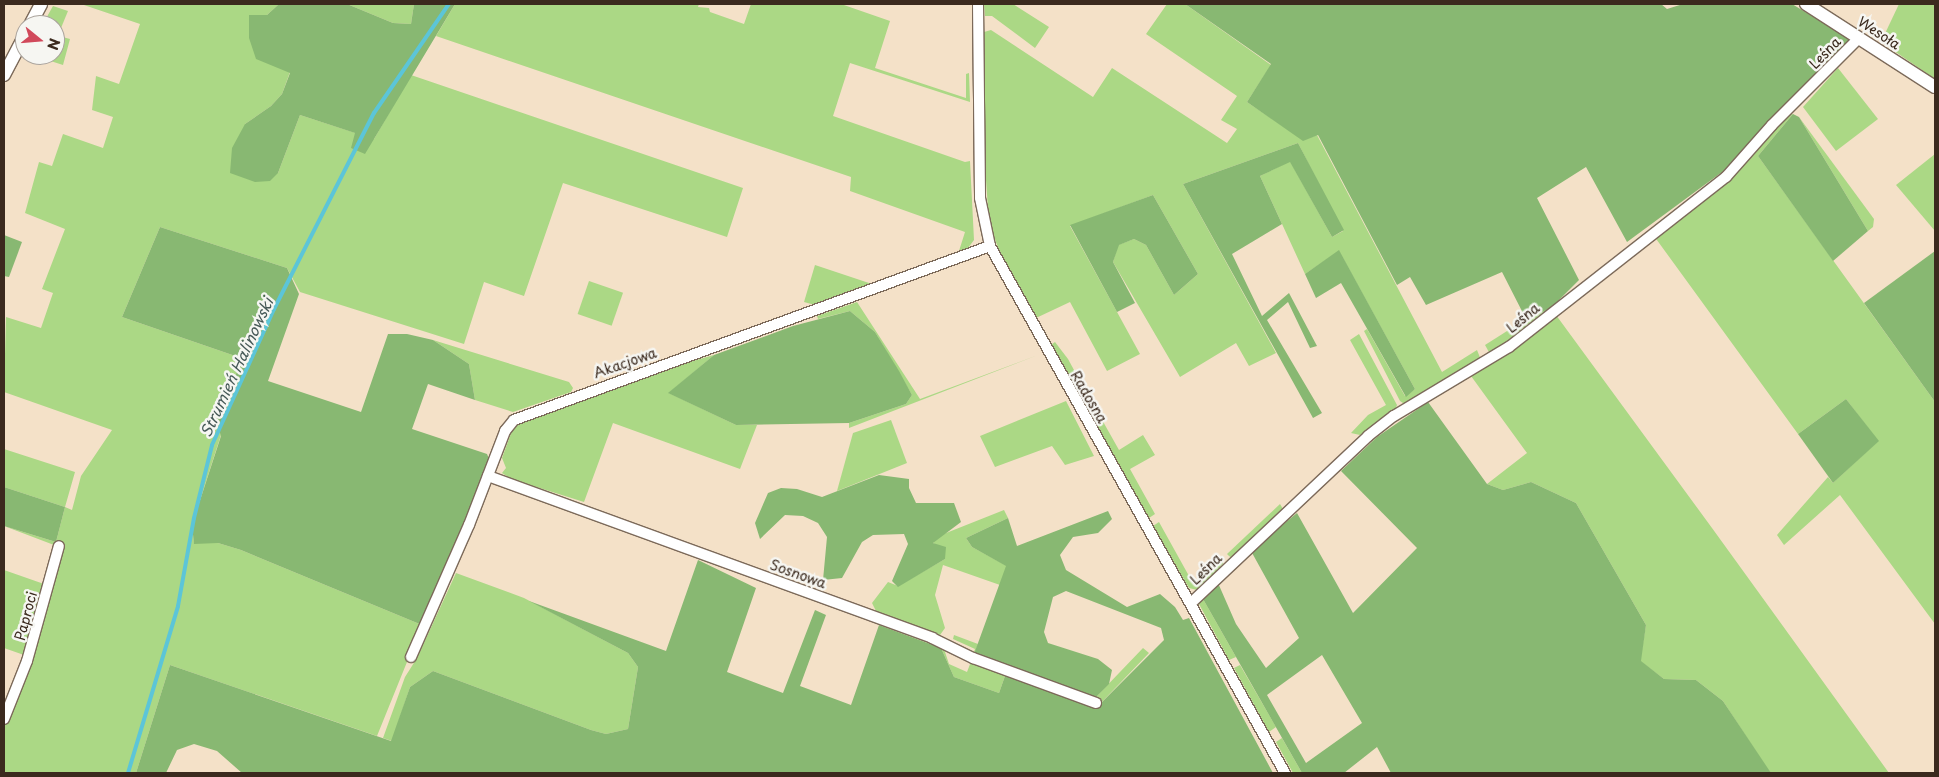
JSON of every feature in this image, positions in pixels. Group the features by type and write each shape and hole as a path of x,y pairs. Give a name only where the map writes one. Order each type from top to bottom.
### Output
{"street":[{"name":"Radosna","path":"978,4 980,198 990,246 1285,773"},
{"name":"Wesoła","path":"1806,4 1935,87"},
{"name":"Leśna","path":"1191,603 1368,436 1394,416 1509,347 1726,177 1772,125 1859,38"},
{"path":"4,75 15,54"},
{"name":"Akacjowa","path":"411,657 488,476 505,431 523,415 990,246"},
{"name":"Sosnowa","path":"488,476 932,638 973,658 1096,703"},
{"name":"Paproci","path":"4,719 27,661 59,546"}],"green space":[{"path":"81,4 279,4 267,15 249,15 290,72 282,94 271,106 245,124 278,173 300,115 374,139 411,75 743,188 727,237 563,183 524,296 484,282 464,344 300,292 287,268 160,227 122,317 244,359 214,415 221,435 192,525 194,543 218,543 241,550 422,625 377,736 170,665 136,773 4,773 4,726 24,655 4,648 4,570 44,584 54,545 4,526 56,542 65,507 72,510 81,476 112,430 4,392 6,317 41,328 53,293 42,289 65,229 25,213 39,162 52,166 63,134 103,148 113,117 92,110 96,76 119,84 140,24"},
{"path":"279,4 347,4 393,23 411,24 414,4 455,4 365,154 351,148 355,133 300,115 278,173 270,181 255,182 230,173 232,148 245,124 271,106 282,94 290,73 256,59 249,38 249,15 267,15"},
{"path":"347,4 414,4 411,24 393,23"},
{"path":"455,4 699,4 698,7 709,8 710,12 744,24 751,4 841,4 890,21 875,68 966,98 966,74 969,73 970,102 850,63 833,116 965,162 970,161 974,240 968,248 937,262 929,262 959,251 965,232 850,191 851,177 436,36"},
{"path":"984,4 1013,4 1049,27 1035,48 992,16 985,16"},
{"path":"1167,4 1185,4 1271,65 1247,102 1303,140 1317,135 1442,372 1477,350 1481,360 1406,405 1400,401 1364,331 1367,329 1405,396 1415,389 1339,251 1305,274 1260,176 1290,161 1332,237 1343,231 1298,143 1183,184 1276,353 1249,366 1236,343 1180,377 1113,262 1118,245 1134,239 1146,245 1174,295 1198,274 1153,195 1070,226 1140,354 1107,371 1070,302 1036,318 1000,253 989,223 985,166 984,32 991,30 1093,97 1112,68 1227,143 1237,129 1221,120 1237,96 1146,34"},
{"path":"1185,4 1661,4 1667,9 1683,4 1792,4 1850,39 1737,161 1627,242 1586,167 1537,198 1579,280 1551,308 1526,319 1502,272 1426,305 1410,277 1397,285 1318,135 1303,141 1247,102 1271,64"},
{"path":"1899,4 1935,4 1935,79 1881,42"},
{"path":"53,6 68,11 65,18 65,15 48,15"},
{"path":"65,38 70,39 65,58"},
{"path":"1838,68 1878,119 1836,151 1803,107"},
{"path":"1789,114 1793,114 1758,156 1935,402 1935,624 1840,495 1784,545 1777,535 1828,477 1833,483 1878,441 1846,399 1798,434 1654,236 1750,159"},
{"path":"1793,114 1799,117 1868,231 1833,261 1758,156"},
{"path":"1799,117 1874,219 1873,227 1868,231"},
{"path":"1298,143 1344,230 1332,237 1290,162 1260,176 1282,224 1232,254 1262,316 1289,293 1317,346 1310,348 1288,302 1267,320 1322,413 1313,418 1183,184"},
{"path":"1935,154 1935,231 1896,185"},
{"path":"1153,195 1198,274 1174,295 1146,245 1134,239 1119,245 1113,262 1135,303 1117,312 1070,225"},
{"path":"160,227 287,268 299,294 268,381 361,412 388,334 407,334 433,340 469,364 475,400 428,384 412,429 487,454 490,461 422,625 241,550 218,543 194,544 192,525 221,436 214,415 244,359 122,317"},
{"path":"4,235 22,242 9,277 4,276"},
{"path":"1339,250 1415,389 1406,397 1341,283 1316,298 1305,274"},
{"path":"1935,251 1935,402 1864,303"},
{"path":"815,265 872,284 815,305 804,302"},
{"path":"589,281 623,293 612,326 578,314"},
{"path":"857,302 920,399 1038,355 849,428 849,423 906,404 912,395 875,332 850,311 818,319 817,316"},
{"path":"1550,308 1537,320 1490,354 1485,345 1526,319"},
{"path":"850,311 875,332 899,371 912,395 906,404 849,423 736,425 668,393 714,355 793,326"},
{"path":"1556,315 1889,773 1770,773 1723,701 1696,680 1664,679 1640,661 1646,625 1576,503 1531,482 1503,490 1487,484 1527,453 1471,376 1511,350"},
{"path":"1359,334 1397,405 1394,413 1360,435 1351,433 1368,415 1386,405 1350,340"},
{"path":"433,340 569,382 573,388 571,392 513,412 475,400 469,364"},
{"path":"1055,342 1068,359 1086,392 1078,392 1051,345"},
{"path":"714,355 669,393 736,425 757,425 740,469 613,423 584,502 511,479 502,473 506,468 502,458 514,425 661,370"},
{"path":"1846,399 1879,441 1833,483 1798,434"},
{"path":"1066,401 1094,456 1065,465 1052,446 995,467 980,436"},
{"path":"1092,402 1119,450 1143,435 1155,455 1130,469 1155,514 1149,518 1086,407"},
{"path":"1428,402 1487,484 1503,490 1531,482 1576,503 1646,625 1641,661 1664,679 1696,680 1723,701 1771,773 1391,773 1377,747 1344,773 1302,773 1203,599 1218,583 1236,624 1266,668 1299,638 1251,551 1297,513 1353,613 1417,548 1341,471 1377,437","holes":["1322,655 1362,723 1306,763 1267,695"]},
{"path":"891,420 907,463 837,491 853,433"},
{"path":"4,449 75,472 65,507 4,487"},
{"path":"879,475 909,479 909,488 916,503 954,503 961,522 933,543 946,547 945,559 898,587 892,581 908,544 904,534 873,535 862,542 842,578 823,580 827,537 818,523 803,516 785,515 760,539 755,523 768,493 781,488 797,489 822,497"},
{"path":"4,487 65,507 56,542 4,526"},
{"path":"1280,504 1283,509 1232,558 1227,554"},
{"path":"1004,510 1008,518 966,538 972,547 1007,566 1000,585 943,565 935,595 945,628 940,635 876,611 872,603 888,582 898,586 945,559 931,539"},
{"path":"1108,511 1112,519 1098,533 1073,537 1060,555 1066,570 1127,607 1160,594 1175,607 1183,620 1189,618 1273,773 242,773 217,751 194,744 177,750 166,773 136,773 170,665 391,741 410,687 433,671 591,730 606,734 628,729 638,667 628,653 529,601 666,651 698,560 756,588 727,672 783,693 815,610 826,615 800,686 851,705 879,625 941,648 954,677 999,693 1005,676 1096,708 1164,640 1161,628 1066,591 1053,597 1044,632 1048,643 1098,659 1112,670 1109,684 1096,697 974,654 1006,566 972,547 966,538 1008,518 1017,546"},
{"path":"1159,522 1194,585 1223,558 1223,564 1197,590 1189,588 1153,526"},
{"path":"456,573 524,598 628,653 638,667 628,729 606,734 591,730 433,671 410,687 392,741 383,738 405,677 417,658"},
{"path":"1203,599 1236,657 1229,660 1199,604"},
{"path":"868,620 943,646 949,664 967,672 972,659 1006,673 999,693 954,677 941,648"},
{"path":"954,635 978,644 975,653 1096,697 1143,648 1149,653 1096,708 1090,707 1093,701 973,654 975,649 953,639"},
{"path":"1240,665 1276,727 1269,732 1234,668"},
{"path":"1282,738 1302,773 1293,773 1276,742"}],"waterway":[{"name":"Strumień Halinowski","path":"128,773 178,606 194,518 212,445 274,309 374,113 449,4"}]}
